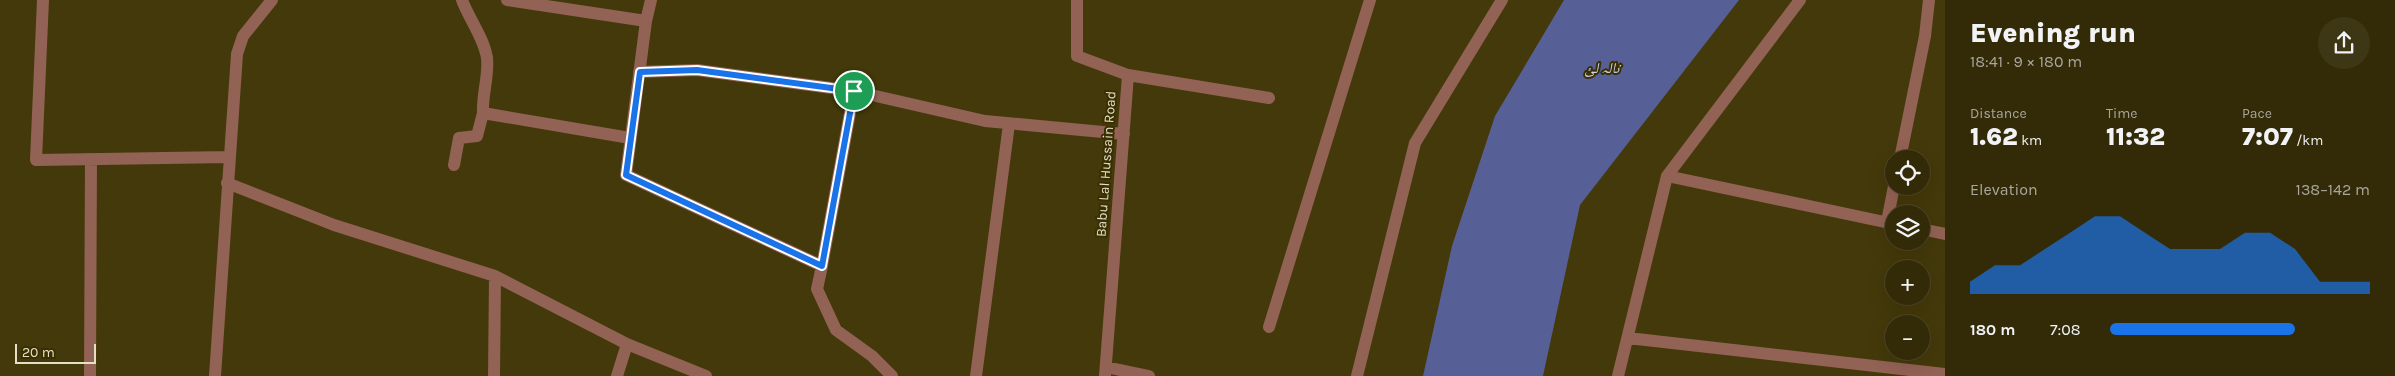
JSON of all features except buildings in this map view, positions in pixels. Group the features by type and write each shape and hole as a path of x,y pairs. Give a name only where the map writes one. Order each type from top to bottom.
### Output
{"street":[{"path":"43,0 36,160 229,157"},
{"path":"215,376 237,54 243,36 272,0"},
{"path":"454,165 459,138 477,136 483,113 482,99 487,60 485,49 462,0"},
{"path":"507,0 646,21"},
{"path":"651,0 646,21 626,175 822,266"},
{"name":"Babu Lal Hussain Road","path":"1077,0 1076,56 1128,75 1106,371"},
{"path":"1269,327 1370,0"},
{"path":"1356,376 1415,143 1502,0"},
{"path":"1618,376 1667,176 1800,0"},
{"path":"1902,150 1925,36 1929,0"},
{"path":"640,72 697,70 854,91 985,121 1124,134"},
{"path":"1128,75 1269,98"},
{"path":"854,91 817,289 836,330 872,356 892,376"},
{"path":"483,113 630,138"},
{"path":"976,376 1009,124"},
{"path":"90,376 91,160"},
{"path":"1667,176 1885,222"},
{"path":"227,183 334,225 495,276 628,344 706,376"},
{"path":"1930,231 1945,234"},
{"path":"494,376 495,276"},
{"path":"1628,338 1945,374"},
{"path":"617,376 628,344"},
{"path":"1106,371 1150,376"}],"water":[{"name":"نالہ لئ","path":"1564,0 1739,0 1580,205 1543,376 1423,376 1452,246 1495,116"}],"route":[{"path":"697,70 854,91 822,266 626,175 640,72 697,70"}]}
